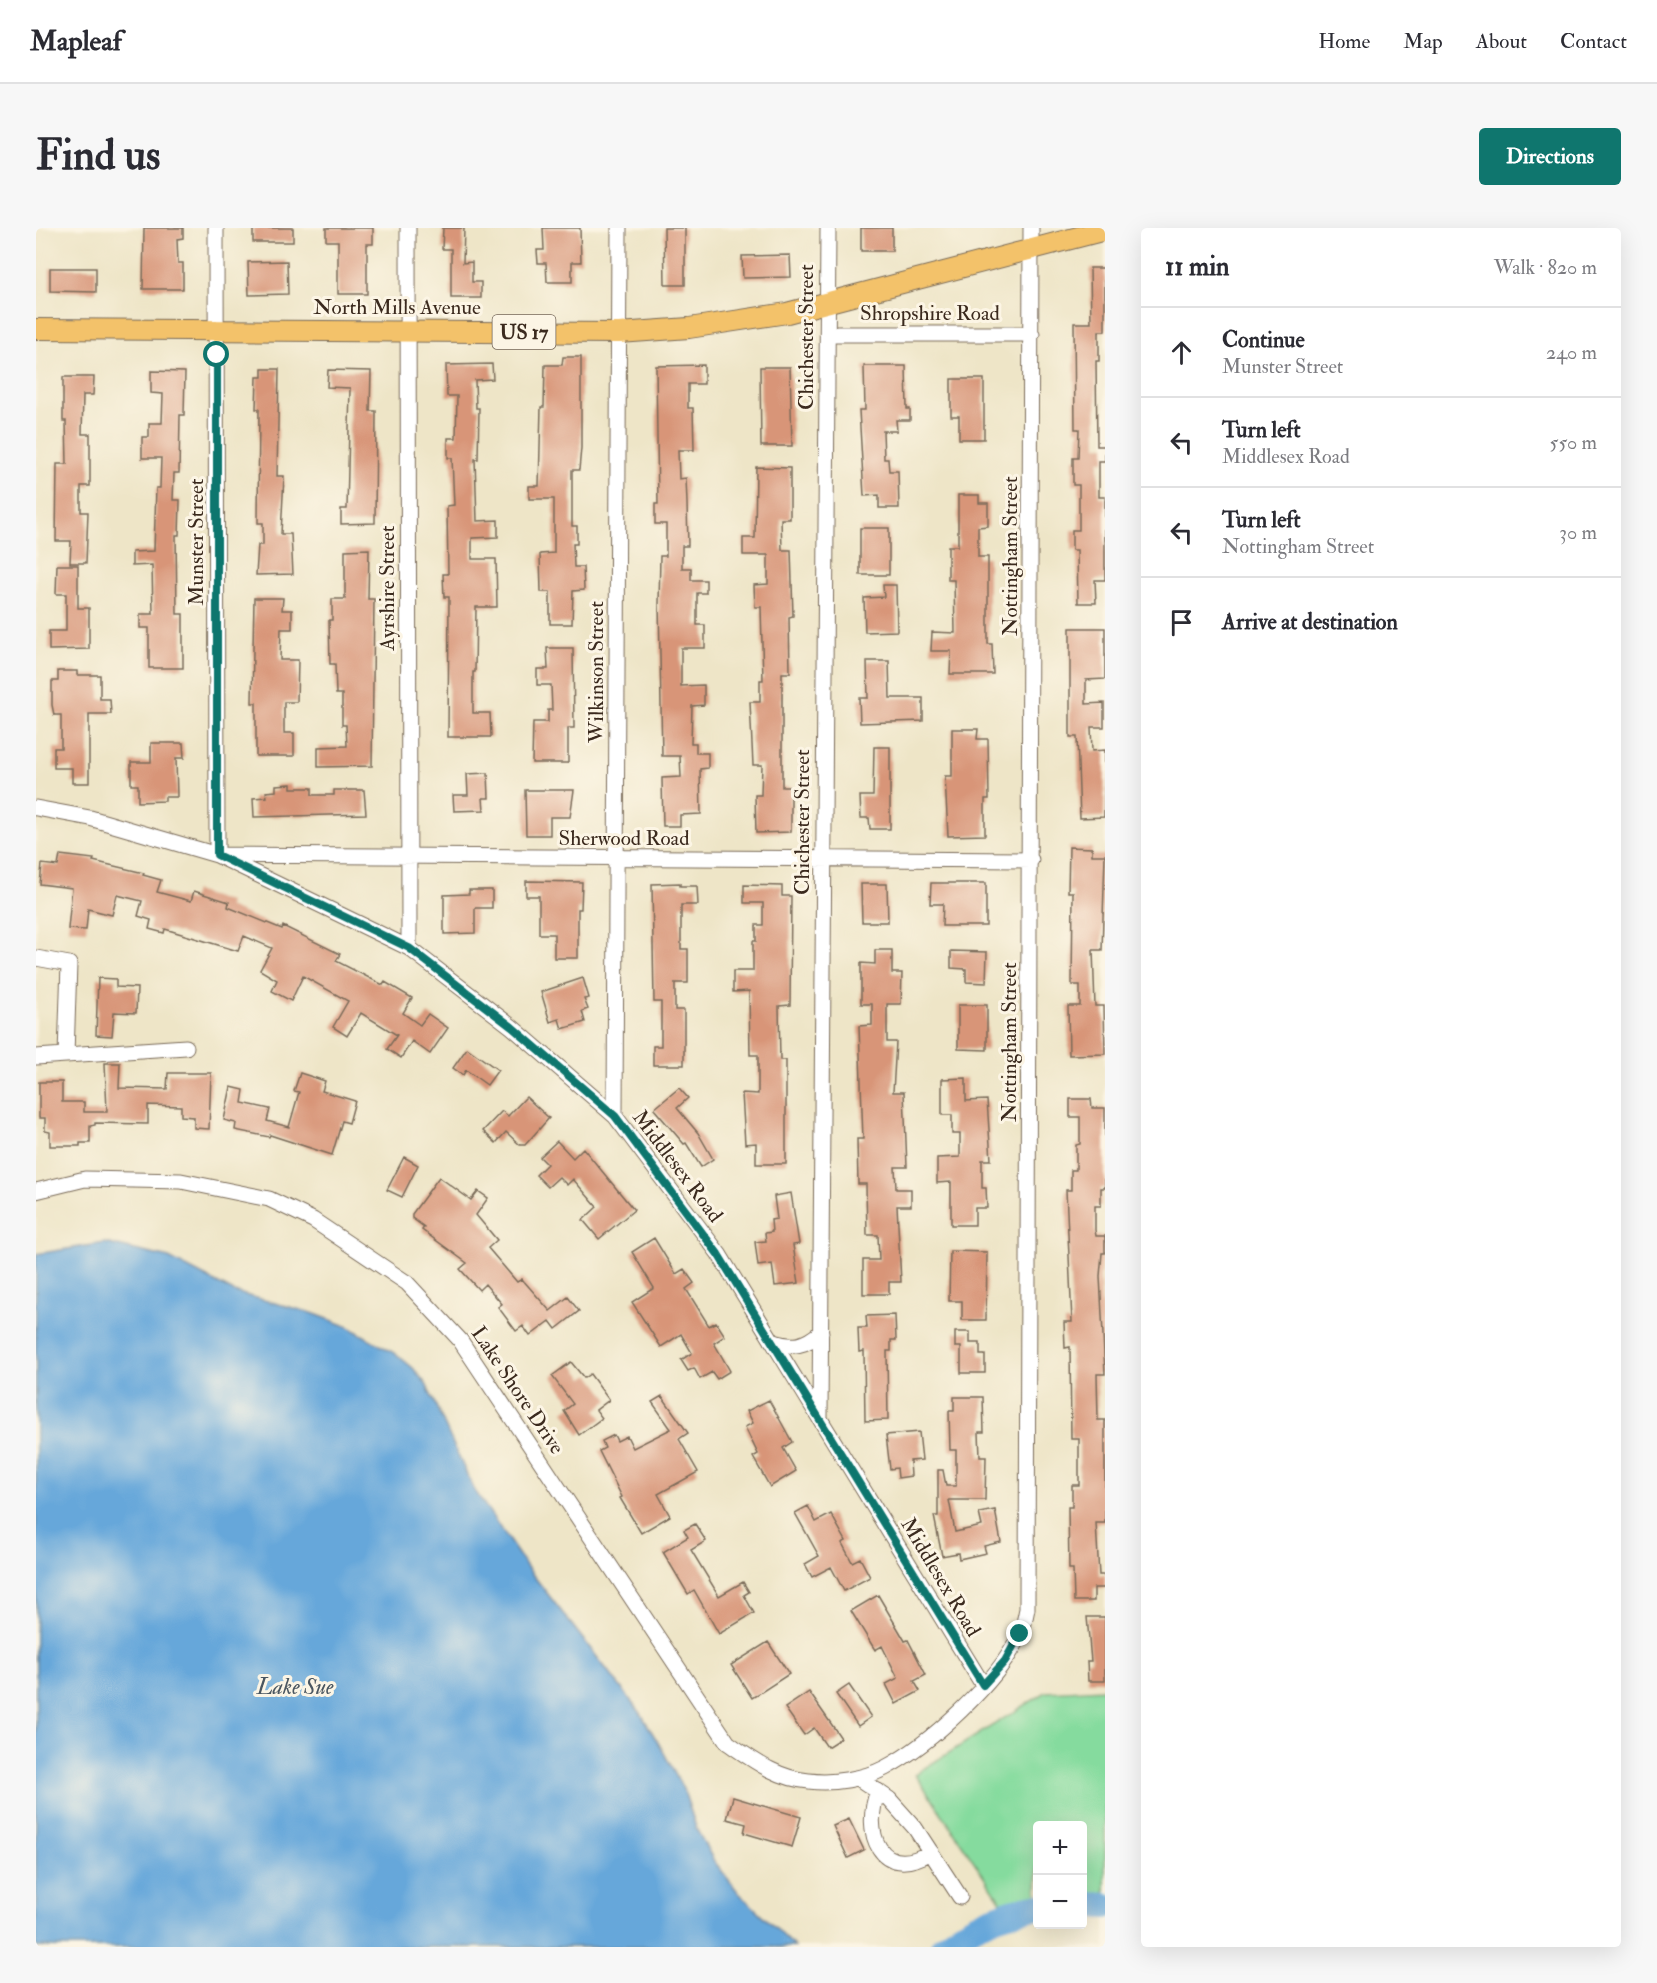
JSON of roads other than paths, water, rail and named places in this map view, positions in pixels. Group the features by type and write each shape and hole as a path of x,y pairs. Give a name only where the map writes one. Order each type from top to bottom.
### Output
{"main road":[{"name":"North Mills Avenue","path":"36,329 619,333 721,324 828,303 1031,238 1105,230"}],"street":[{"name":"Munster Street","path":"216,228 217,855"},
{"name":"Ayrshire Street","path":"408,228 409,948"},
{"name":"Wilkinson Street","path":"615,1116 619,228"},
{"name":"Chichester Street","path":"820,1417 828,228"},
{"name":"Nottingham Street","path":"858,1778 884,1768 938,1731 1005,1661 1020,1634 1027,1609 1031,860 1031,238"},
{"name":"Shropshire Road","path":"828,334 1032,334"},
{"name":"Middlesex Road","path":"36,808 90,818 217,855 409,948 512,1027 615,1116 718,1254 983,1685"},
{"name":"Sherwood Road","path":"217,855 409,858 1031,860"},
{"path":"36,958 69,964 66,1055"},
{"path":"36,1057 186,1047"},
{"name":"Lake Shore Drive","path":"36,1191 85,1179 181,1181 269,1199 313,1220 407,1283 460,1340 728,1743 768,1770 799,1779 809,1781 858,1778"},
{"path":"772,1341 786,1347 801,1346 821,1332"},
{"path":"858,1778 889,1799 902,1814 931,1852 960,1897"},
{"path":"878,1791 871,1818 876,1838 889,1860 898,1863 915,1862 931,1852"}],"water":[{"name":"Lake Sue","path":"105,1243 169,1258 234,1292 312,1313 347,1326 396,1354 413,1368 426,1384 473,1488 529,1570 640,1712 684,1791 697,1830 714,1861 739,1893 795,1947 36,1947 36,1254"}],"waterway":[{"path":"1087,1904 1105,1906"},
{"path":"943,1947 987,1920 1033,1908"}]}
